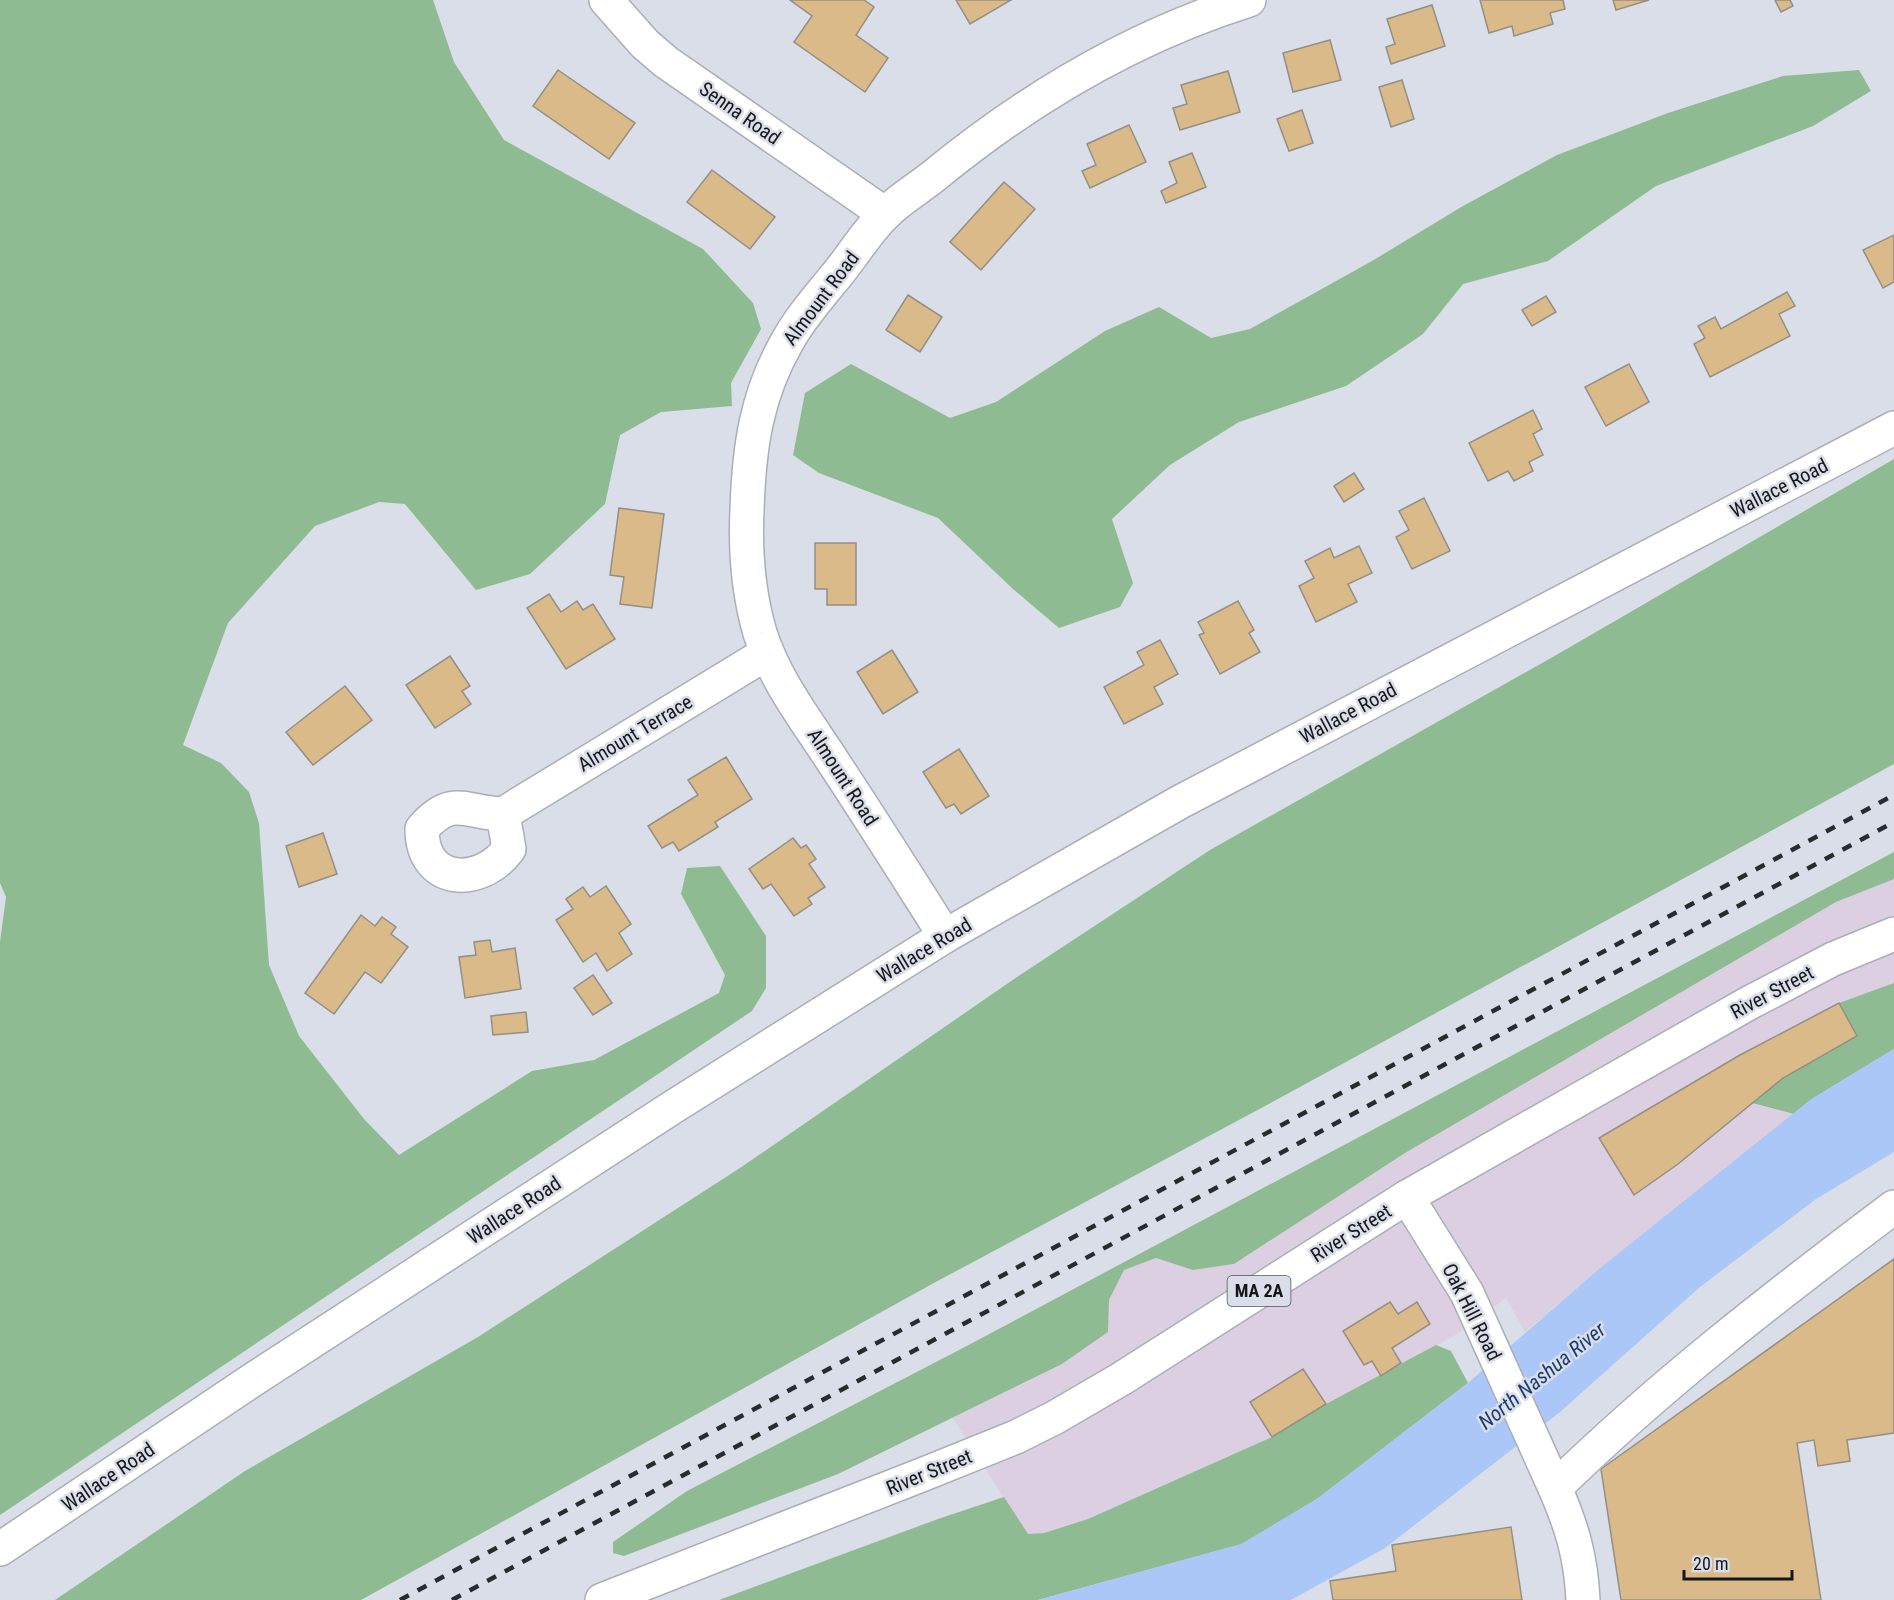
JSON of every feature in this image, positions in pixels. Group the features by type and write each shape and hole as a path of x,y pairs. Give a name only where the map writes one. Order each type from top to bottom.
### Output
{"main road":[{"name":"Senna Road","path":"606,0 645,44 666,62 885,214"},
{"name":"Almount Road","path":"945,936 788,695 767,653 753,608 746,555 748,476 755,421 767,384 787,341 808,310 885,214 998,126 1083,73 1154,37 1219,9 1249,0"},
{"name":"Wallace Road","path":"0,1549 277,1364 673,1107 945,936 1190,796 1894,428"},
{"name":"Almount Terrace","path":"503,814 767,653"},
{"name":"River Street","path":"602,1600 1016,1437 1101,1392 1407,1197 1749,1004 1833,959 1894,934"},
{"name":"Oak Hill Road","path":"1407,1197 1467,1293 1542,1458 1578,1548 1583,1600"},
{"path":"1555,1488 1620,1425 1794,1282 1894,1206"}],"shaded area":[{"path":"1894,879 1894,983 1839,1003 1857,1036 1753,1104 1794,1114 1599,1269 1525,1332 1506,1298 1454,1336 1326,1404 1272,1437 1088,1519 1044,1533 1027,1534 953,1418 1062,1364 1108,1332 1109,1300 1124,1270 1156,1258 1193,1270 1234,1264 1405,1153 1836,902"}],"green space":[{"path":"0,0 433,0 454,62 504,140 703,249 753,303 761,329 731,383 732,406 661,412 620,435 605,504 530,574 476,590 405,504 379,502 315,526 228,623 183,745 221,763 249,792 259,823 269,965 299,1036 364,1119 399,1155 532,1071 594,1060 719,993 725,975 681,894 687,868 720,866 766,936 766,988 752,1011 0,1515 0,942 6,897 0,883"},
{"path":"1859,70 1871,91 1813,126 1656,186 1548,261 1463,284 1423,334 1346,386 1239,422 1170,465 1112,519 1133,583 1120,607 1059,628 1013,589 938,518 819,473 793,455 805,393 851,364 950,418 996,402 1105,331 1159,307 1211,338 1250,329 1372,261 1463,206 1557,155 1668,113 1783,76"},
{"path":"1894,459 1894,764 932,1284 361,1600 55,1600 245,1471 478,1337 743,1166 1017,977 1210,850 1558,654"},
{"path":"1894,852 1894,879 1836,902 1405,1153 1234,1264 1193,1270 1156,1258 1124,1270 1109,1300 1108,1332 1062,1364 838,1474 624,1556 613,1553 613,1542 687,1491 961,1349"},
{"path":"1894,983 1894,1049 1815,1097 1794,1114 1752,1103 1783,1078 1839,1003"},
{"path":"1436,1345 1451,1351 1468,1383 1317,1499 1242,1544 1038,1600 719,1600 1004,1497 1028,1534 1044,1533 1088,1519 1272,1437 1326,1404"}],"water":[{"name":"North Nashua River","path":"1894,1049 1894,1152 1816,1199 1700,1287 1560,1412 1385,1548 1291,1600 1038,1600 1241,1544 1317,1499 1468,1383 1599,1269 1810,1100"}],"building":[{"path":"790,0 864,0 874,7 856,35 888,58 865,92 794,42 812,16"},
{"path":"956,0 1011,0 970,24"},
{"path":"1480,0 1563,0 1565,9 1550,13 1553,24 1514,36 1512,26 1489,33"},
{"path":"1613,0 1649,0 1616,10"},
{"path":"1775,0 1790,0 1793,6 1781,12"},
{"path":"1432,5 1445,46 1391,64 1386,47 1395,44 1387,19"},
{"path":"1330,40 1341,80 1293,92 1283,53"},
{"path":"558,70 635,123 609,159 533,106"},
{"path":"1228,71 1240,112 1180,130 1173,108 1187,104 1181,85"},
{"path":"1402,80 1414,119 1391,127 1379,87"},
{"path":"1302,110 1313,143 1289,151 1277,119"},
{"path":"1129,125 1146,162 1090,188 1082,171 1096,165 1087,144"},
{"path":"1192,153 1206,187 1166,203 1161,191 1177,183 1169,162"},
{"path":"712,170 775,217 750,249 687,202"},
{"path":"1004,182 1035,209 981,270 950,242"},
{"path":"1894,235 1894,282 1883,288 1863,250"},
{"path":"1787,292 1795,306 1779,314 1790,336 1710,377 1694,344 1705,338 1698,326 1715,317 1721,329"},
{"path":"908,295 942,317 920,352 886,330"},
{"path":"1546,296 1556,312 1532,326 1522,310"},
{"path":"1629,364 1649,402 1606,426 1585,387"},
{"path":"1533,410 1542,429 1533,434 1543,455 1529,462 1533,471 1514,481 1508,471 1488,481 1469,443"},
{"path":"1354,473 1364,489 1344,502 1334,486"},
{"path":"1424,498 1450,551 1412,569 1396,537 1409,530 1399,511"},
{"path":"619,508 664,514 652,608 620,604 624,577 610,575"},
{"path":"815,543 856,543 856,605 827,605 827,589 815,589"},
{"path":"1359,546 1372,573 1348,584 1357,602 1316,622 1299,586 1314,578 1305,561 1330,548 1334,558"},
{"path":"549,594 561,612 577,601 583,610 593,604 615,639 566,669 527,608"},
{"path":"1238,601 1254,630 1249,633 1260,652 1220,674 1199,635 1204,633 1198,622"},
{"path":"1160,640 1178,674 1154,687 1163,704 1124,724 1104,687 1144,665 1137,652"},
{"path":"892,650 918,692 883,714 857,672"},
{"path":"450,656 470,686 462,691 471,704 435,728 406,685"},
{"path":"345,686 372,720 313,765 286,732"},
{"path":"959,749 989,796 961,814 954,804 946,808 923,772"},
{"path":"726,757 752,799 715,822 718,827 679,851 673,842 662,848 648,826 698,795 688,780"},
{"path":"323,833 337,874 299,887 286,846"},
{"path":"793,838 801,848 806,845 816,859 809,864 825,887 808,898 812,904 794,916 771,884 763,889 749,869"},
{"path":"606,886 631,924 619,933 632,954 607,971 596,953 583,962 556,920 573,909 566,899 583,887 590,897"},
{"path":"361,915 375,926 382,917 396,927 391,934 408,947 381,983 365,972 334,1014 305,993"},
{"path":"490,940 492,952 515,948 521,989 465,998 459,957 476,955 474,942"},
{"path":"593,975 612,1003 593,1015 574,988"},
{"path":"1839,1003 1857,1036 1783,1078 1678,1164 1634,1195 1599,1138 1740,1055"},
{"path":"526,1012 528,1032 493,1035 491,1016"},
{"path":"1894,1259 1894,1433 1847,1440 1850,1461 1818,1466 1814,1440 1797,1443 1821,1600 1621,1600 1601,1469"},
{"path":"1390,1302 1398,1314 1417,1302 1430,1324 1392,1348 1401,1363 1381,1376 1372,1361 1364,1365 1343,1331"},
{"path":"1303,1369 1326,1404 1272,1437 1250,1402"},
{"path":"1511,1527 1522,1600 1333,1600 1330,1581 1396,1571 1392,1545"}],"railway":[{"path":"400,1600 1894,795"},
{"path":"452,1600 1894,822"}]}
